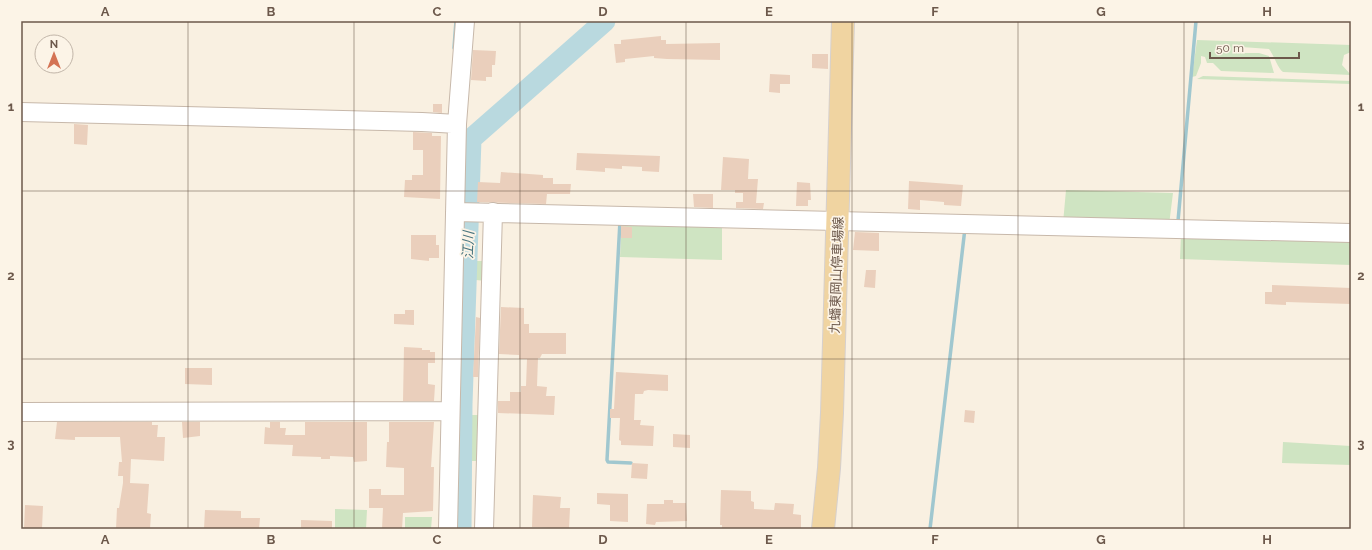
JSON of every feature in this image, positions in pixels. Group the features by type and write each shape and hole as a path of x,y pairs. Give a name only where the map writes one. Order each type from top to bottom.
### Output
{"main road":[{"name":"九蟠東岡山停車場線","path":"822,529 829,468 832,421 842,21"}],"street":[{"path":"448,529 445,411 455,212 452,125 465,21"},
{"path":"21,112 422,122 452,125"},
{"path":"455,212 1351,233"},
{"path":"484,529 491,214"},
{"path":"21,412 445,411"}],"green space":[{"path":"1197,40 1351,45 1351,52 1344,55 1342,65 1351,75 1283,72 1269,49 1242,47 1233,51 1236,53 1259,53 1269,56 1274,73 1221,71 1213,63 1207,63 1205,57 1201,56 1201,63 1196,76 1192,77"},
{"path":"1203,76 1351,81 1351,84 1197,79"},
{"path":"1066,190 1173,193 1169,225 1063,223"},
{"path":"622,222 722,224 722,260 620,257"},
{"path":"1181,234 1351,238 1351,265 1180,259"},
{"path":"476,261 486,261 486,281 476,280"},
{"path":"471,415 481,415 480,461 470,461"},
{"path":"1283,442 1351,446 1351,465 1282,463"},
{"path":"335,509 367,510 366,529 335,529"},
{"path":"405,517 432,517 431,529 405,529"}],"building":[{"path":"661,36 661,40 666,40 666,44 720,43 720,60 667,59 654,58 654,56 625,59 625,62 616,63 614,44 621,44 621,40"},
{"path":"473,50 496,51 495,65 492,65 492,77 486,77 486,81 471,80"},
{"path":"812,54 828,54 828,69 812,68"},
{"path":"770,74 790,75 790,84 780,84 780,93 769,92"},
{"path":"433,104 442,104 442,113 433,112"},
{"path":"74,124 88,125 87,145 74,144"},
{"path":"413,132 432,133 432,136 441,136 440,199 404,197 405,180 412,180 412,175 423,175 423,150 413,150"},
{"path":"577,153 660,156 659,172 642,171 642,167 622,166 622,169 605,168 605,172 576,170"},
{"path":"723,157 749,159 748,179 758,179 756,203 764,203 763,209 736,208 736,202 743,202 743,193 735,193 735,190 721,190"},
{"path":"501,172 543,175 543,178 553,178 553,184 571,184 570,194 547,194 546,204 477,202 478,182 500,183"},
{"path":"909,181 963,185 961,206 944,205 944,202 920,200 920,210 908,209"},
{"path":"797,182 810,183 811,200 808,200 808,206 796,206"},
{"path":"693,194 713,194 713,208 694,207"},
{"path":"621,226 632,227 632,238 621,238"},
{"path":"855,232 879,233 879,251 853,250"},
{"path":"411,235 436,235 436,245 439,245 439,258 429,258 429,261 411,259"},
{"path":"866,270 876,270 875,288 864,287"},
{"path":"1272,285 1351,288 1351,304 1286,302 1286,305 1265,304 1265,292 1272,292"},
{"path":"501,307 524,308 524,324 529,324 529,333 566,333 566,354 542,354 540,358 538,358 537,386 547,387 546,396 555,396 554,415 498,413 498,401 510,401 510,392 521,392 521,386 526,386 527,359 519,359 519,355 499,354"},
{"path":"405,310 414,310 414,325 394,324 394,314 405,314"},
{"path":"476,317 480,318 478,377 473,377"},
{"path":"404,347 422,348 422,350 430,350 430,352 435,352 435,363 428,363 428,384 435,385 434,401 403,401"},
{"path":"185,368 212,368 212,385 185,384"},
{"path":"616,372 668,375 668,391 648,390 644,391 643,394 635,394 634,420 641,420 640,425 654,426 653,446 621,445 621,441 619,440 620,418 610,418 610,409 614,409"},
{"path":"965,410 975,411 974,423 964,422"},
{"path":"57,422 152,422 152,425 158,425 157,437 165,437 164,461 131,459 130,483 149,484 147,513 151,514 150,529 116,529 117,508 119,508 123,483 123,476 118,476 119,462 122,462 120,437 75,437 75,440 55,439"},
{"path":"182,422 200,422 200,436 183,438"},
{"path":"270,422 280,422 280,428 286,428 285,435 305,435 305,422 367,422 367,461 354,462 353,457 330,456 330,459 321,459 321,457 292,456 293,445 264,444 265,427 270,428"},
{"path":"389,422 434,422 431,467 434,467 433,511 403,513 402,529 382,529 383,508 369,508 369,489 381,489 381,495 404,495 404,468 386,467 387,442 389,442"},
{"path":"673,434 690,435 690,448 673,447"},
{"path":"632,463 648,464 647,479 631,478"},
{"path":"721,490 751,491 751,501 754,502 754,509 774,510 775,503 794,504 793,514 801,515 801,529 722,529 722,525 720,525"},
{"path":"597,493 628,494 628,522 610,521 610,505 597,504"},
{"path":"533,495 561,497 560,508 570,508 569,529 532,527"},
{"path":"664,500 673,500 673,503 686,503 687,521 656,522 655,525 646,524 647,504 664,504"},
{"path":"25,505 43,506 42,529 24,529"},
{"path":"205,510 241,511 241,518 260,518 259,529 204,529"},
{"path":"301,520 332,521 332,529 301,529"}],"waterway":[{"path":"454,48 456,21"},
{"name":"江川","path":"461,529 462,404 471,139 605,21"},
{"path":"1178,221 1196,21"},
{"path":"620,221 607,460 608,462 631,463"},
{"path":"930,529 965,228"}]}
